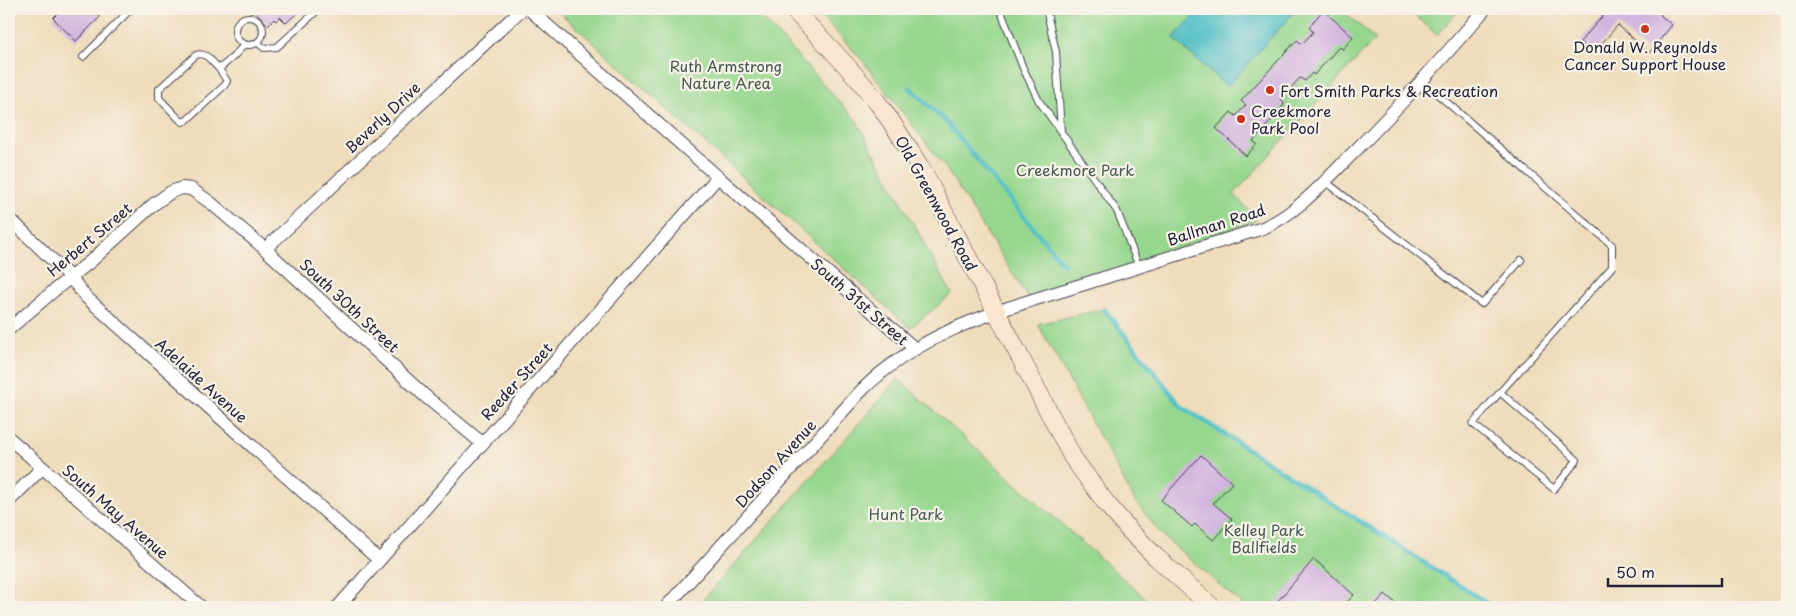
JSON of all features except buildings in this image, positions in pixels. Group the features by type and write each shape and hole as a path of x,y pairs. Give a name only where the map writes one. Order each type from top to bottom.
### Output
{"main road":[{"name":"Old Greenwood Road","path":"793,9 855,75 880,105 902,137 922,170 995,311"},
{"path":"995,311 1065,444 1106,503 1156,557 1212,607"}],"street":[{"name":"Beverly Drive","path":"265,249 522,9"},
{"name":"South 31st Street","path":"529,9 914,348 940,334 995,311"},
{"name":"Ballman Road","path":"995,311 1262,228 1279,221 1308,198 1378,127 1485,9"},
{"name":"Reeder Street","path":"338,607 718,177"},
{"name":"Herbert Street","path":"9,329 171,192 187,188 196,191"},
{"name":"South 30th Street","path":"196,191 265,249 425,396 482,444"},
{"name":"Adelaide Avenue","path":"9,218 70,277 86,297 379,560"},
{"name":"Dodson Avenue","path":"666,607 861,391 875,377 914,348"},
{"name":"South May Avenue","path":"9,438 201,607"},
{"path":"9,501 42,468"}],"lane":[{"path":"83,57 131,9"},
{"path":"258,43 264,48 277,47 319,9"},
{"path":"1000,9 1023,68 1039,101 1117,211 1139,266"},
{"path":"1046,9 1056,52 1062,133"},
{"path":"248,17 257,19 263,26 263,35 258,43 244,45 236,38 235,29 240,20 248,17"},
{"path":"219,69 244,45"},
{"path":"204,54 219,69 226,77 225,85 184,122 158,98 159,89 196,55 204,54"},
{"path":"1421,80 1612,245 1612,267 1500,392 1473,424 1554,489 1577,460 1500,392"},
{"path":"1325,181 1482,304 1521,260"}],"green space":[{"name":"Ruth Armstrong Nature Area","path":"556,9 754,9 856,120 952,294 910,328"},
{"name":"Creekmore Park","path":"815,9 1341,9 1375,39 1234,194 1257,220 1030,301 947,170 862,60"},
{"path":"1408,9 1460,9 1437,35"},
{"name":"Kelley Park Ballfields","path":"1104,309 1181,406 1493,607 1245,607 1161,534 1135,501 1038,324"},
{"name":"Hunt Park","path":"898,379 1155,607 697,607"}],"water":[{"path":"1200,9 1297,9 1227,87 1173,38"}],"waterway":[{"path":"910,88 945,121 1064,265"},
{"path":"1104,309 1181,406 1493,607"}],"place":[{"name":"Donald W. Reynolds Cancer Support House","path":"1645,29"},
{"name":"Fort Smith Parks & Recreation","path":"1270,90"},
{"name":"Creekmore Park Pool","path":"1241,119"}]}
